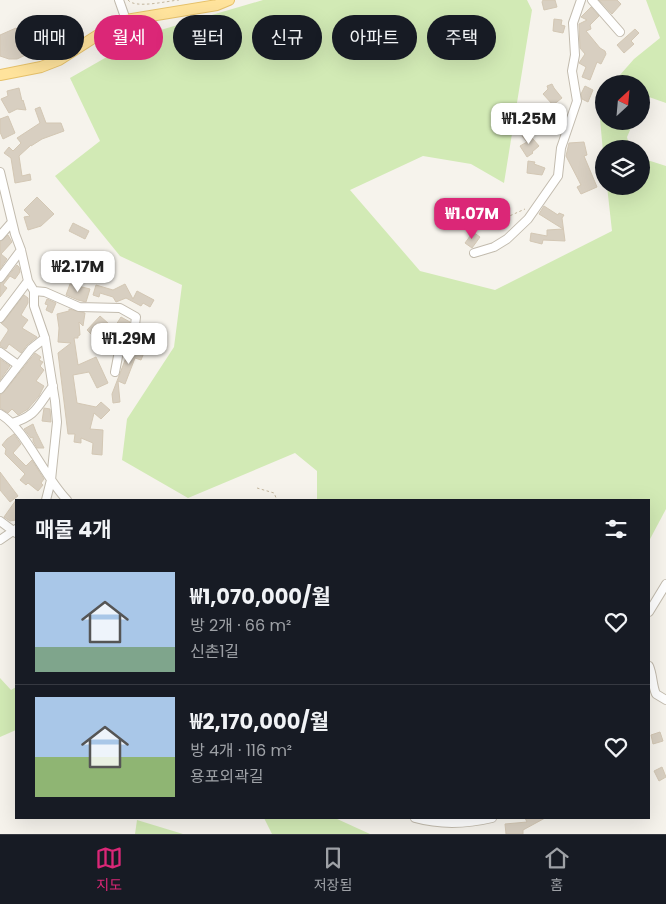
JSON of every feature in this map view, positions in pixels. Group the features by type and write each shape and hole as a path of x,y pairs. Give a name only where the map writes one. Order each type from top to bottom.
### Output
{"main road":[{"path":"156,15 216,5 229,0"},
{"path":"0,75 41,67 59,60 94,38"}],"street":[{"path":"119,0 124,15"},
{"path":"474,253 494,247 507,239 528,219 558,176 561,148 577,101 572,72 575,55 573,23 581,0"},
{"path":"592,0 620,32"},
{"path":"0,172 28,281 34,290 34,306 44,338 53,386 57,422 46,499"},
{"path":"0,236 12,222"},
{"path":"0,278 21,250"},
{"path":"0,318 28,281"},
{"path":"34,290 45,292 80,307 120,308 136,317 135,325 119,351 115,372"},
{"path":"0,389 31,349 44,338"},
{"path":"0,352 18,366"},
{"path":"12,423 25,419 34,412 53,386"},
{"path":"0,414 12,423 50,480 66,499"},
{"path":"0,521 15,531 0,540"},
{"path":"650,610 666,584"},
{"path":"650,669 652,685 656,694 666,700"},
{"path":"419,819 461,823 486,819"}],"path":[{"path":"128,0 132,4 139,5 179,0"},
{"path":"508,226 508,221 505,218 529,207 537,206"},
{"path":"257,488 274,493 277,499"}],"green space":[{"path":"263,0 527,0 532,10 504,183 471,164 423,156 350,190 420,271 495,290 612,231 608,195 650,195 650,161 666,166 666,509 650,539 650,499 317,499 317,471 295,453 188,498 122,460 127,419 174,347 182,285 120,256 55,176 100,141 70,78 102,60 163,60 163,29 173,26 173,60 242,60 242,15 212,15"},
{"path":"646,0 666,0 666,103 650,97 650,75 620,75 634,59 660,38"},
{"path":"601,130 630,130 628,140 602,140"},
{"path":"0,678 11,690 15,688 15,730 0,737"},
{"path":"264,819 337,819 370,834 272,834"},
{"path":"137,820 183,834 135,834"}],"building":[{"path":"543,0 555,0 557,7 544,10"},
{"path":"599,0 617,0 621,4 612,14"},
{"path":"591,7 599,16 590,25 591,29 586,31 606,54 601,64 597,62 590,80 582,77 586,67 579,63 585,54 580,48 579,24 587,20 581,17"},
{"path":"554,19 562,20 561,25 565,26 563,33 553,31"},
{"path":"15,28 15,59 0,56 0,35"},
{"path":"635,29 639,33 631,41 634,44 624,53 617,45"},
{"path":"552,84 562,98 553,105 543,94 548,89 547,86"},
{"path":"585,86 593,90 588,102 582,99 581,94"},
{"path":"19,88 26,110 17,109 9,113 1,99 8,96 7,91"},
{"path":"40,107 46,123 61,123 64,131 31,145 19,156 22,176 30,174 31,180 15,183 11,158 4,153 9,147 13,151 21,143 17,138 40,123 35,109"},
{"path":"8,116 15,133 3,139 0,132 0,119"},
{"path":"527,132 539,146 527,157 520,146 527,142 522,136"},
{"path":"584,142 587,155 584,156 595,182 595,188 581,194 577,187 581,185 566,156 569,143"},
{"path":"528,161 535,162 534,164 545,168 542,175 527,173"},
{"path":"37,197 54,214 41,226 28,230 24,217 30,216 24,210"},
{"path":"544,206 558,215 559,213 564,215 562,218 565,241 543,240 542,244 530,241 531,233 547,236 547,230 563,229 539,214"},
{"path":"73,223 89,231 85,239 69,231"},
{"path":"473,232 480,237 472,248 465,243"},
{"path":"8,235 12,242 1,254 7,259 0,269 0,242"},
{"path":"17,265 20,272 15,279 10,276 3,285 7,288 0,297 0,284"},
{"path":"70,284 90,289 86,302 66,295"},
{"path":"125,284 133,299 137,291 154,300 150,307 143,303 141,306 126,298 116,302 113,297 100,293 99,297 93,295 96,285 113,290"},
{"path":"24,295 28,298 28,303 21,315 28,320 22,328 37,337 21,353 9,344 6,349 0,346 8,331 1,323"},
{"path":"47,299 56,303 52,313 46,310 48,305 45,304"},
{"path":"69,309 85,313 83,326 79,322 80,335 78,338 74,338 78,365 96,357 108,383 97,388 89,372 73,375 77,403 96,407 101,402 110,410 101,419 94,413 90,429 103,430 102,455 92,454 93,443 81,438 81,443 74,442 75,434 68,434 58,353 71,343 58,342 57,314 69,311"},
{"path":"100,316 109,324 95,338 87,330"},
{"path":"121,317 130,322 123,333 114,328"},
{"path":"134,337 148,343 141,360 135,358 125,384 118,381 120,402 113,403 112,394"},
{"path":"35,353 41,357 39,360 43,362 40,366 44,370 36,381 44,386 39,396 28,409 18,415 12,409 8,413 0,408 0,395"},
{"path":"0,359 10,366 0,380"},
{"path":"44,408 50,409 51,422 42,421"},
{"path":"33,424 44,448 37,448 33,437 31,438 24,429"},
{"path":"14,434 21,444 13,453 26,466 32,460 44,479 41,483 43,485 38,491 28,483 26,485 20,480 25,474 5,454 6,449 2,445"},
{"path":"0,472 18,496 10,502 0,490"},
{"path":"15,501 15,520 10,521 4,517"},
{"path":"660,732 663,741 653,744 651,735"},
{"path":"662,767 666,777 659,781 654,771"},
{"path":"526,819 543,819 523,830 523,834 506,834 505,824 527,822"}]}
